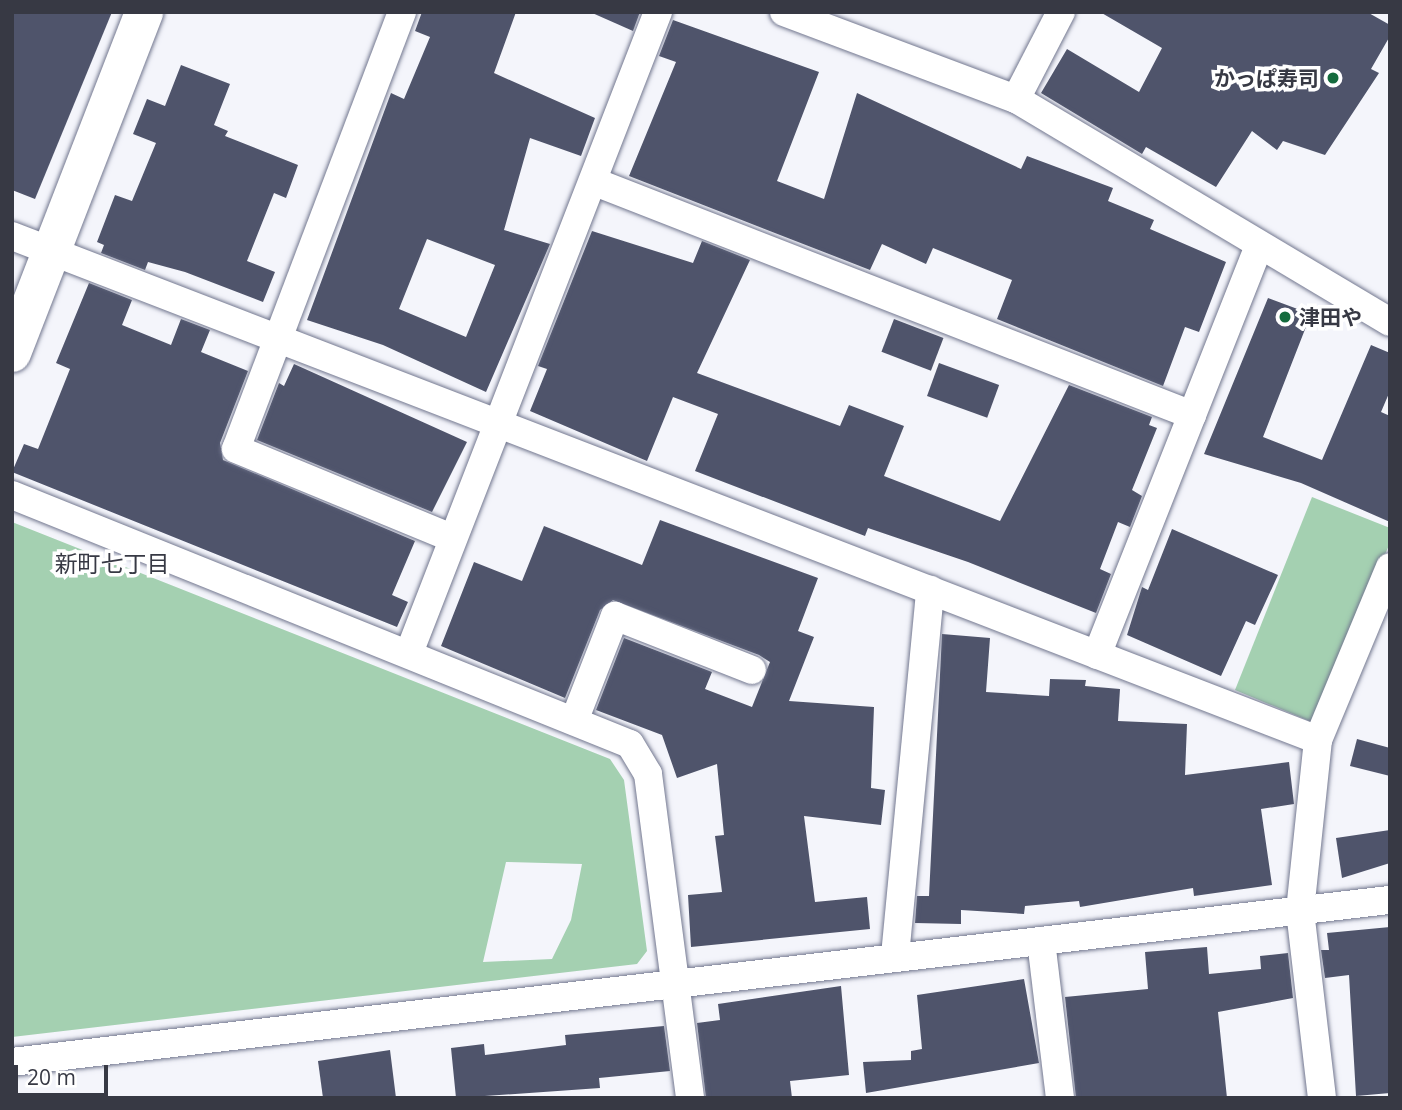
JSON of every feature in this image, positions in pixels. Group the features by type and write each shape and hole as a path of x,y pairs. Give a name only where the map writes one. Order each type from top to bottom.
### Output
{"street":[{"path":"12,353 144,12"},
{"path":"402,12 274,337 236,449 450,537"},
{"path":"408,653 450,537 595,182 658,12"},
{"path":"784,12 1016,99 1258,248 1390,322"},
{"path":"1016,99 1060,12"},
{"path":"595,182 1192,415"},
{"path":"12,236 1318,740"},
{"path":"1097,655 1258,248"},
{"path":"12,495 630,744 648,774 690,1098"},
{"path":"1322,1098 1300,911 1318,740 1390,567"},
{"path":"895,956 930,590"},
{"path":"574,721 615,616 752,670"},
{"path":"12,1062 895,956 1390,900"},
{"path":"1041,941 1060,1098"}],"green space":[{"path":"1312,497 1390,528 1390,543 1312,722 1235,690"},
{"path":"12,522 610,759 624,780 647,951 637,964 12,1037","holes":["506,862 582,864 571,920 552,959 483,962"]}],"building":[{"path":"12,12 112,12 35,199 12,190"},
{"path":"422,12 516,12 494,73 595,118 581,156 530,138 504,230 550,244 486,392 383,345 307,320 391,93 404,99 430,37 415,31","holes":["427,239 495,265 466,337 399,309"]},
{"path":"590,12 640,12 633,31"},
{"path":"1100,12 1367,12 1390,25 1390,36 1371,69 1379,73 1325,155 1283,141 1277,150 1252,131 1216,187 1146,147 1142,154 1041,93 1067,49 1139,92 1162,48"},
{"path":"673,20 819,72 777,181 824,199 857,93 1021,169 1027,156 1113,188 1108,201 1154,220 1150,229 1226,262 1199,332 1185,327 1163,386 997,319 1012,280 933,248 926,264 882,244 870,270 629,176 676,62 659,56"},
{"path":"181,65 230,84 214,125 228,131 225,136 298,165 286,198 274,193 247,261 275,272 263,302 185,272 148,262 145,270 101,253 104,245 97,242 115,195 132,201 156,143 133,134 147,99 165,106"},
{"path":"592,231 693,263 702,241 750,260 697,373 840,426 849,405 904,426 884,476 1000,521 1069,385 1152,417 1149,425 1157,428 1132,490 1142,496 1130,527 1118,522 1100,569 1111,574 1096,613 968,562 868,528 865,536 695,471 718,414 673,397 647,461 530,411 547,369 538,366"},
{"path":"89,283 132,300 122,325 171,345 181,319 210,330 201,352 248,371 220,443 223,460 415,541 392,595 408,602 397,627 12,472 24,444 38,449 70,369 56,363"},
{"path":"1268,298 1311,314 1263,437 1322,460 1371,345 1390,353 1390,391 1381,412 1390,416 1390,522 1301,483 1204,454"},
{"path":"894,319 943,338 931,371 881,352"},
{"path":"939,363 999,385 987,418 927,396"},
{"path":"294,364 467,442 432,512 257,440 279,383 284,386"},
{"path":"660,520 818,578 798,631 814,637 789,701 874,707 871,788 885,790 881,825 804,816 815,902 867,897 870,929 691,947 688,895 722,892 715,836 724,835 717,764 677,778 662,735 596,710 624,638 712,672 705,689 752,707 770,662 759,655 613,600 600,610 565,698 441,646 474,562 522,581 544,526 642,565"},
{"path":"1172,529 1278,575 1255,625 1246,621 1221,676 1127,635 1142,587 1148,590"},
{"path":"942,634 990,638 986,692 1049,696 1050,679 1086,680 1085,686 1120,689 1118,721 1187,724 1185,775 1289,762 1294,804 1261,809 1272,885 1194,896 1193,888 1080,907 1079,901 1025,906 1024,914 961,910 961,924 915,923 917,896 929,896"},
{"path":"1357,739 1390,748 1390,776 1350,766"},
{"path":"1390,830 1390,863 1342,878 1336,838"},
{"path":"1390,927 1390,1093 1356,1096 1349,975 1325,978 1321,950 1329,950 1327,933"},
{"path":"1207,947 1209,974 1261,969 1260,956 1288,953 1293,998 1218,1012 1227,1098 1076,1098 1065,997 1148,989 1145,952"},
{"path":"1024,979 1039,1063 866,1093 863,1062 911,1060 911,1051 922,1049 917,995"},
{"path":"841,986 849,1075 790,1081 792,1098 706,1098 697,1023 720,1020 718,1004"},
{"path":"664,1026 670,1071 599,1078 600,1088 456,1098 451,1048 484,1044 485,1055 566,1045 565,1035"},
{"path":"390,1050 396,1098 323,1098 318,1061"}],"place":[{"name":"かっぱ寿司","path":"1333,78"},
{"name":"津田や","path":"1285,317"}],"district":[{"name":"新町七丁目","path":"112,563"}]}
